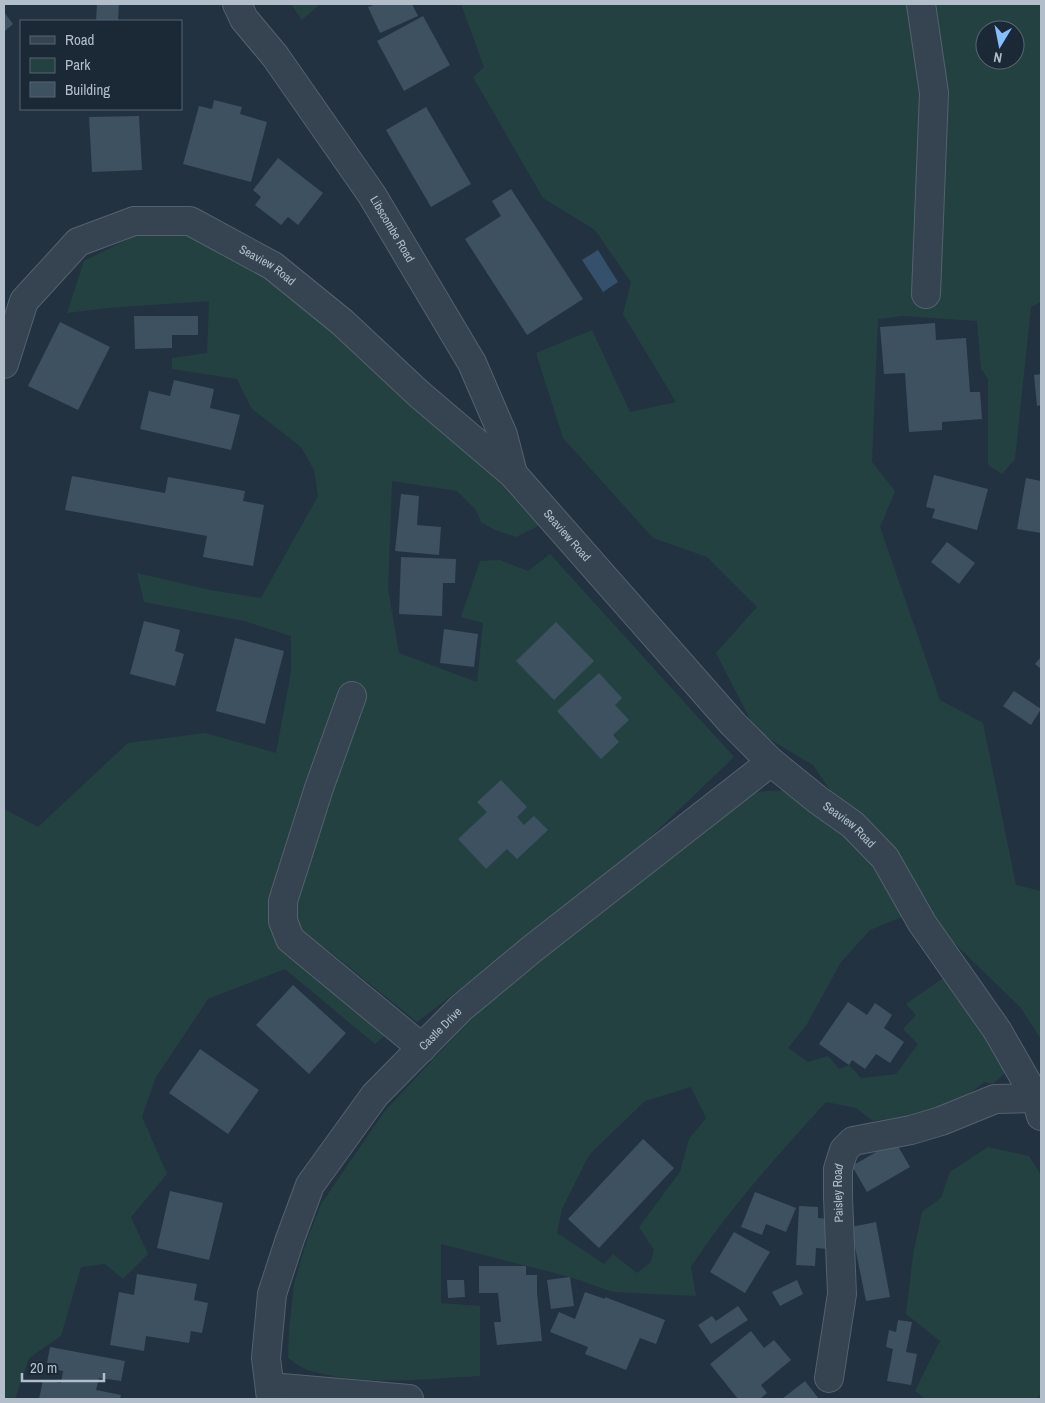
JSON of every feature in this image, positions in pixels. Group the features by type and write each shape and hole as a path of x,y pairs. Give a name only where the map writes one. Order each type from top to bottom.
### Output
{"street":[{"name":"Libscombe Road","path":"238,4 244,19 275,56 372,195 472,362 503,435 513,474"},
{"path":"921,4 934,93 926,294"},
{"name":"Seaview Road","path":"4,364 24,301 78,242 134,221 190,221 273,266 342,322 418,394 513,474 733,724 771,762 853,825 885,858 922,923 997,1030 1039,1107"},
{"path":"352,696 319,788 283,901 283,921 290,939 422,1048"},
{"name":"Castle Drive","path":"270,1393 266,1358 272,1294 310,1186 375,1095 461,1008 532,949 771,762"},
{"name":"Paisley Road","path":"829,1378 842,1294 838,1168 844,1150 853,1141 911,1130 995,1099 1039,1107"},
{"path":"270,1393 409,1399"}],"green space":[{"path":"291,4 320,4 302,20"},
{"path":"461,4 1041,4 1041,302 1031,307 1015,459 1002,474 988,465 988,379 981,369 977,321 903,316 878,319 872,462 895,491 880,527 940,700 983,723 1016,885 1041,891 1041,1039 1020,1007 945,934 834,796 813,765 756,731 716,653 757,607 707,557 653,538 563,438 536,353 592,330 630,412 676,402 623,314 631,282 595,230 543,198 473,77 484,67"},
{"path":"158,224 238,249 549,521 516,537 495,530 481,522 476,510 457,491 392,481 388,589 399,653 477,682 483,623 461,617 480,561 500,560 528,571 550,554 734,757 615,871 417,1022 323,946 302,963 388,1033 375,1044 285,969 208,999 156,1077 142,1117 167,1174 131,1217 148,1254 123,1279 105,1264 81,1267 61,1336 29,1358 15,1399 4,1399 4,809 38,827 128,743 205,733 276,753 291,672 291,636 244,621 144,602 137,573 210,590 261,598 318,496 314,470 301,447 252,409 237,379 172,369 172,358 207,353 209,301 108,308 67,313 84,261"},
{"path":"788,790 870,855 902,917 870,930 841,962 807,1024 788,1048 808,1062 828,1056 839,1069 849,1065 861,1078 896,1074 918,1044 903,1029 916,1015 906,1004 949,974 1010,1068 993,1084 984,1082 959,1102 934,1112 873,1121 856,1108 826,1102 738,1202 691,1267 696,1296 613,1292 570,1277 441,1244 441,1303 480,1306 480,1376 415,1380 350,1379 308,1370 288,1358 294,1284 307,1240 321,1204 384,1112 467,1023 562,937 754,792","holes":["691,1087 706,1118 689,1139 680,1172 639,1227 654,1250 651,1262 637,1273 613,1254 604,1264 557,1233 562,1209 589,1155 645,1101"]},
{"path":"988,1147 1029,1156 1041,1175 1041,1393 1036,1399 926,1399 915,1391 940,1341 906,1314 913,1255 922,1212 941,1198 950,1172"}],"water":[{"path":"598,250 618,282 603,292 582,260"}],"building":[{"path":"97,4 119,4 118,20 96,20"},
{"path":"376,4 412,4 418,16 380,33 368,7"},
{"path":"4,12 13,24 4,32"},
{"path":"423,16 450,65 404,91 377,41"},
{"path":"214,100 242,107 240,114 267,122 251,182 183,164 199,106 212,109"},
{"path":"426,107 471,184 431,207 386,130"},
{"path":"139,116 142,170 92,172 89,117"},
{"path":"278,158 323,193 298,225 288,217 281,225 255,205 261,197 253,190"},
{"path":"511,189 583,299 527,335 465,239 501,216 492,201"},
{"path":"134,316 198,316 198,335 172,335 172,348 135,349"},
{"path":"60,322 110,347 78,410 28,386"},
{"path":"935,323 936,340 966,338 970,392 980,392 982,419 942,422 942,430 909,432 905,373 884,374 880,327"},
{"path":"1041,374 1041,405 1037,406 1034,375"},
{"path":"174,380 214,389 210,408 240,415 231,450 140,429 149,391 170,396"},
{"path":"934,475 988,489 977,530 932,518 935,509 926,507"},
{"path":"72,476 165,493 168,477 245,491 243,501 264,505 253,566 203,557 207,536 65,510"},
{"path":"1026,478 1041,481 1041,533 1017,529"},
{"path":"401,494 419,496 417,525 441,527 439,555 395,551"},
{"path":"947,542 975,563 959,584 931,562"},
{"path":"401,557 456,559 455,583 443,583 442,616 399,614"},
{"path":"144,621 180,630 175,651 184,654 175,686 130,674"},
{"path":"556,622 594,661 554,700 516,661"},
{"path":"444,629 478,634 474,667 440,663"},
{"path":"235,638 284,651 265,724 216,711"},
{"path":"1041,657 1041,669 1035,664"},
{"path":"599,673 622,698 615,705 629,720 613,735 619,742 601,759 557,711"},
{"path":"1014,691 1041,709 1031,725 1003,706"},
{"path":"501,780 527,807 517,817 524,825 534,816 548,830 517,859 507,849 486,869 458,839 487,812 477,802"},
{"path":"293,985 346,1033 309,1074 256,1025"},
{"path":"848,1002 867,1015 875,1003 892,1015 884,1028 904,1042 890,1063 876,1054 865,1069 852,1060 849,1065 819,1044"},
{"path":"200,1049 259,1090 228,1134 169,1093"},
{"path":"643,1139 674,1168 599,1248 568,1219"},
{"path":"895,1141 910,1167 867,1192 852,1166"},
{"path":"170,1191 223,1203 209,1260 157,1248"},
{"path":"755,1192 796,1208 786,1232 766,1224 762,1235 741,1227"},
{"path":"799,1206 818,1207 818,1218 830,1219 828,1249 816,1248 815,1266 796,1265"},
{"path":"876,1222 890,1297 866,1301 851,1227"},
{"path":"734,1232 770,1252 745,1293 710,1272"},
{"path":"479,1266 526,1266 526,1275 537,1275 542,1341 497,1345 494,1322 501,1322 498,1293 479,1293"},
{"path":"137,1274 197,1284 194,1300 208,1303 202,1333 191,1331 189,1343 146,1336 144,1351 110,1345 119,1292 134,1295"},
{"path":"570,1277 574,1306 551,1309 547,1280"},
{"path":"447,1280 464,1280 465,1297 448,1298"},
{"path":"797,1280 803,1294 780,1306 772,1292"},
{"path":"585,1292 605,1299 605,1297 665,1320 656,1344 640,1338 626,1370 585,1354 588,1347 550,1332 559,1312 575,1319"},
{"path":"738,1306 748,1320 711,1344 698,1325 712,1316 716,1321"},
{"path":"898,1320 912,1322 906,1352 917,1354 911,1385 887,1381 893,1349 886,1347 889,1330 896,1332"},
{"path":"751,1331 764,1348 774,1340 791,1360 761,1385 767,1393 760,1399 738,1399 710,1364"},
{"path":"50,1347 125,1361 121,1381 99,1378 96,1390 121,1395 120,1399 39,1399 43,1380 61,1383 63,1371 46,1368"},
{"path":"805,1381 819,1399 782,1399"}]}
